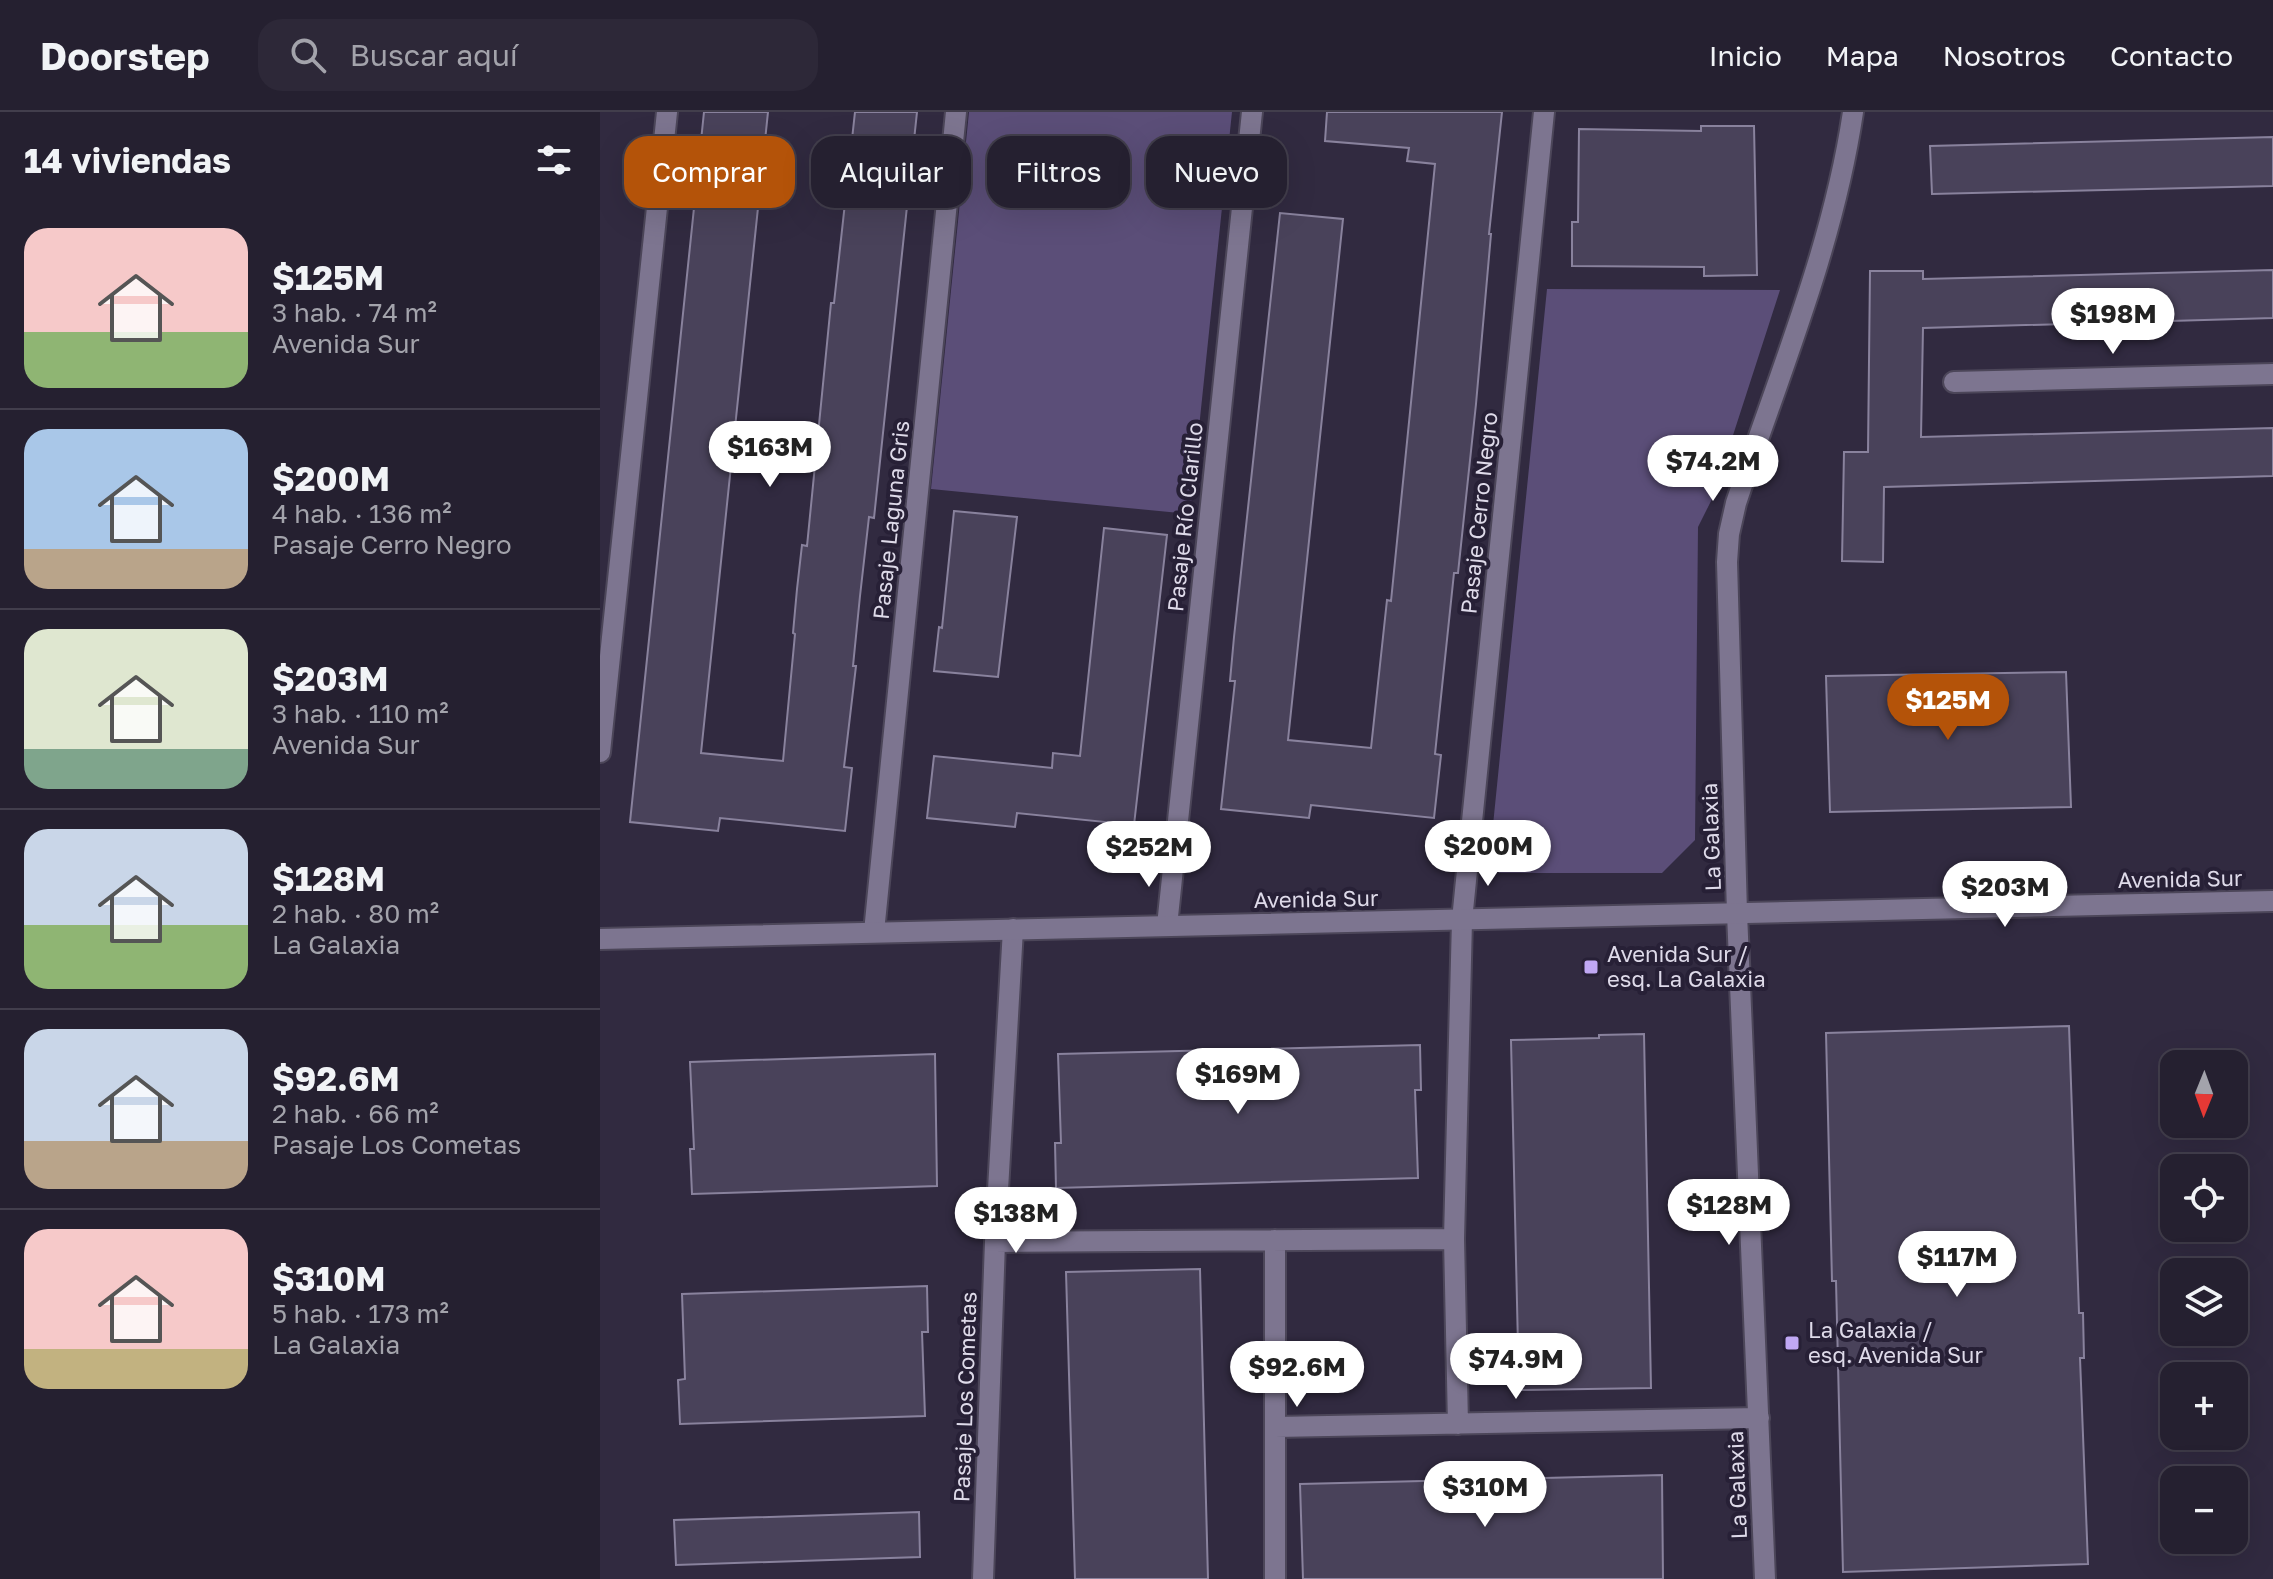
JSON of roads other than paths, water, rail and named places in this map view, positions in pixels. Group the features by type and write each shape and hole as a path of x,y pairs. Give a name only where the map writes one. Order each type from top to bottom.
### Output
{"street":[{"path":"600,752 667,112"},
{"name":"Pasaje Laguna Gris","path":"874,932 956,112"},
{"name":"Pasaje Río Clarillo","path":"1167,926 1252,112"},
{"name":"Pasaje Cerro Negro","path":"1458,1424 1454,1239 1462,920 1544,112"},
{"name":"La Galaxia","path":"1765,1579 1737,913 1727,594 1729,534 1740,491 1824,249 1853,112"},
{"path":"1954,382 2273,374"},
{"name":"Avenida Sur","path":"600,939 2273,901"},
{"name":"Pasaje Los Cometas","path":"983,1579 995,1242 1013,929"},
{"path":"995,1242 1454,1239"},
{"path":"1275,1240 1275,1579"},
{"path":"1275,1427 1759,1418"}],"place":[{"name":"Avenida Sur / esq. La Galaxia","path":"1591,967"},
{"name":"La Galaxia / esq. Avenida Sur","path":"1792,1343"}]}
